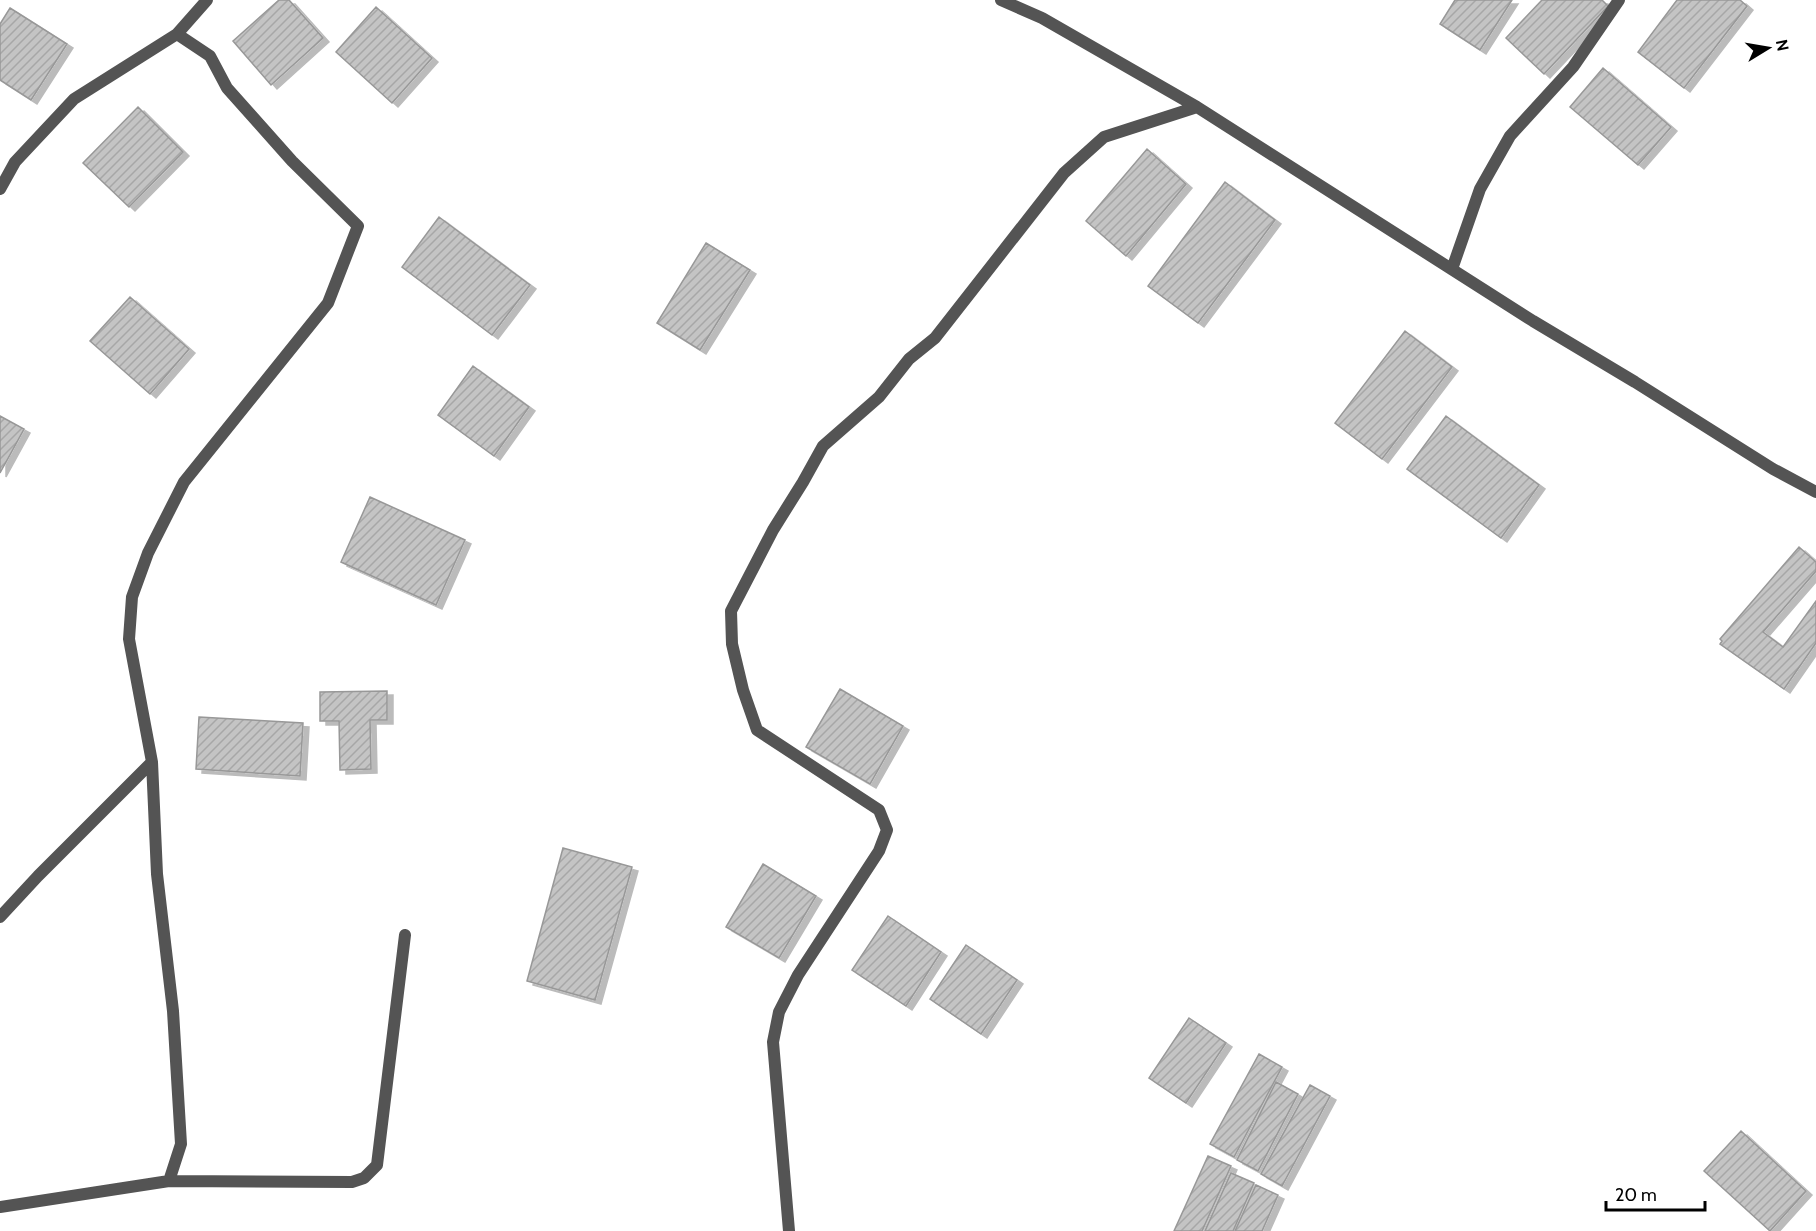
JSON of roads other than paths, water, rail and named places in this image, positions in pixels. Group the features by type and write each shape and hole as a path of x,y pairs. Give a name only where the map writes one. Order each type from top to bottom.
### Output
{"street":[{"path":"0,189 15,162 74,99 177,34 207,0"},
{"path":"1001,0 1042,18 1197,107 1533,321 1773,469 1816,492"},
{"path":"1452,269 1480,189 1510,136 1573,67 1619,0"},
{"path":"169,1181 181,1144 173,1011 157,874 152,762 129,639 132,597 148,553 183,482 328,303 358,226 292,161 227,88 210,57 177,34"},
{"path":"789,1231 773,1042 778,1012 798,975 879,851 887,830 879,810 757,730 743,690 732,644 731,611 773,530 823,446 879,397 909,359 935,338 1064,173 1104,137 1197,107"},
{"path":"0,917 152,762"},
{"path":"0,1207 169,1181 352,1182 364,1178 377,1165 405,935"}]}
